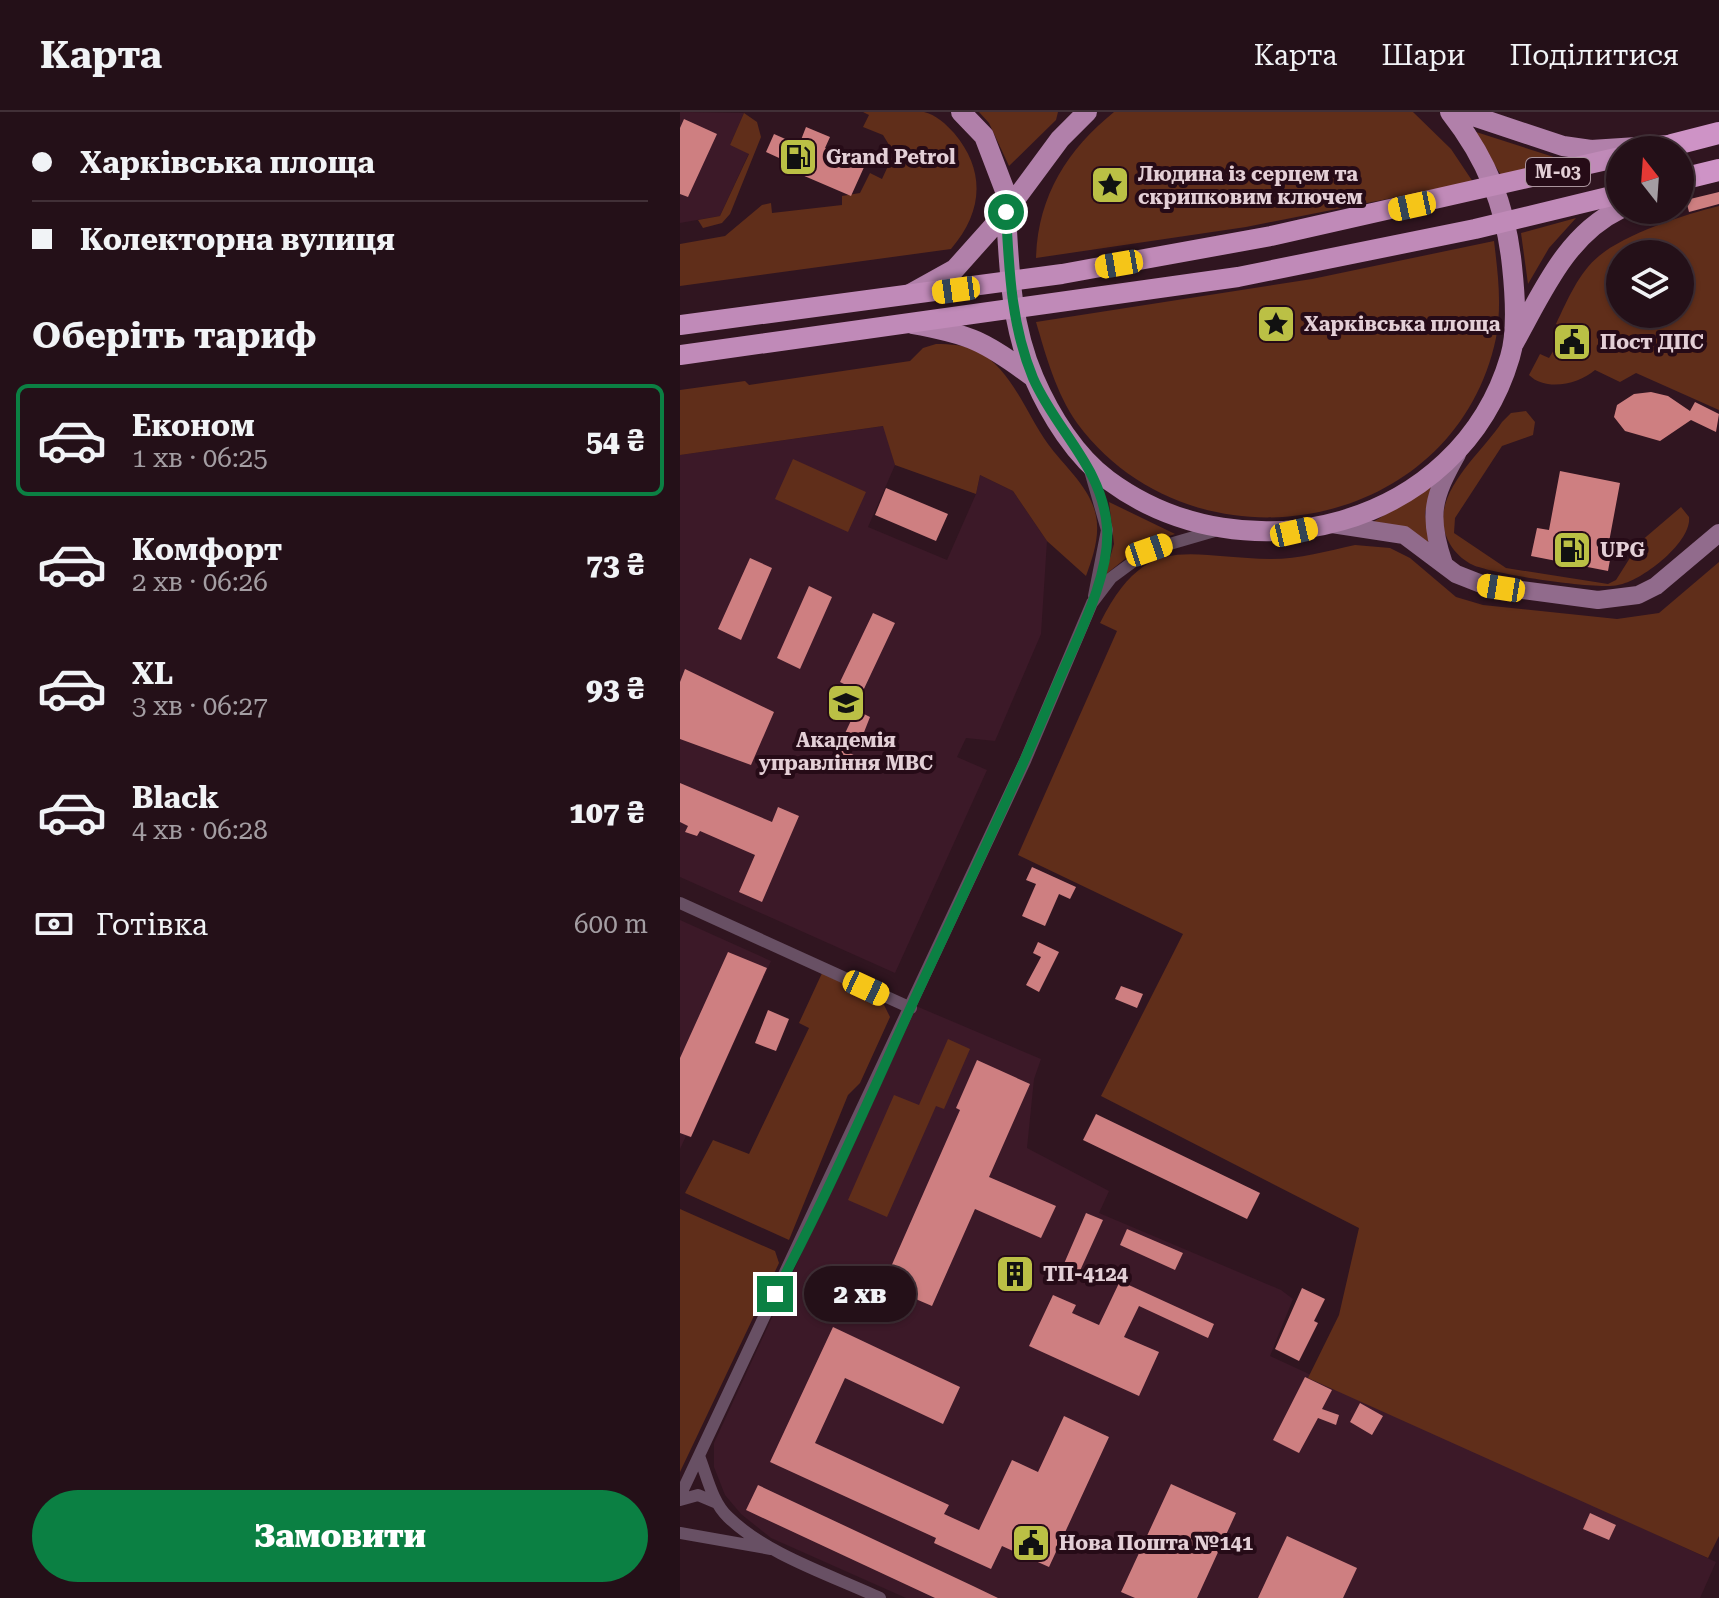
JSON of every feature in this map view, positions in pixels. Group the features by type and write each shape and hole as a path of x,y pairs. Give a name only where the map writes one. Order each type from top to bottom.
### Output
{"highway":[{"path":"1694,139 1719,133"},
{"name":"М-03","path":"1496,187 1606,160"},
{"path":"1694,176 1719,170"},
{"path":"680,325 1010,282 1271,236 1496,187"},
{"name":"М-03","path":"1505,222 1606,197"},
{"path":"680,355 1238,277 1505,222"}],"main road":[{"path":"961,112 984,136 1008,208 1013,308 1033,377 1062,429 1105,479 1132,497 1169,514 1218,530 1281,533 1329,524 1400,496 1430,475 1461,446 1484,415 1513,346 1569,249 1606,218"},
{"path":"903,298 955,269 1008,208 1060,139 1087,112"},
{"path":"1450,112 1485,163 1496,187 1514,281 1513,346"},
{"path":"1461,112 1563,146 1606,149"},
{"path":"905,323 960,332 984,341 1033,377"},
{"path":"1444,564 1433,527 1434,502 1461,446"},
{"path":"1329,524 1404,535 1456,574 1484,585 1598,600 1618,599 1656,586 1719,533"}],"street":[{"path":"680,1498 1025,761 1092,603 1107,530 1101,500 1086,459"},
{"path":"1092,603 1111,578 1149,550 1218,530"},
{"path":"680,903 911,1008"},
{"path":"699,1456 717,1503 728,1517 777,1550 880,1598"},
{"path":"680,1498 698,1495 717,1503"},
{"path":"683,1537 777,1550"}],"shaded area":[{"path":"680,112 744,113 730,145 749,153 720,216 680,223"},
{"path":"863,112 928,113 948,127 964,147 972,162 976,191 969,221 951,249 680,286 680,244 725,236 762,205 771,203 772,213 842,205 842,196 860,193 870,173 882,179 894,153 883,135 863,127 869,115"},
{"path":"979,112 1058,112 1056,120 1009,166 989,123"},
{"path":"1114,112 1413,112 1451,149 1473,182 1246,227 1036,258 1042,214 1058,176 1082,142"},
{"path":"744,113 757,122 761,137 730,214 722,223 703,228 698,220 720,216 749,154 730,145"},
{"path":"1473,131 1563,160 1501,175"},
{"path":"1719,206 1719,410 1636,373 1620,382 1595,370 1572,382 1553,385 1529,375 1540,354 1549,358 1557,345 1574,353 1583,337 1556,324 1585,270 1606,251 1606,328 1694,328 1694,240 1624,240 1663,224 1694,224 1694,214"},
{"path":"1576,218 1549,248 1528,284 1521,233"},
{"path":"1494,241 1499,290 1498,326 1471,404 1430,456 1376,492 1315,513 1250,517 1186,504 1127,472 1077,423 1052,374 1036,322 1312,279"},
{"path":"936,344 968,347 990,359 1010,381 1048,444 1089,496 1097,531 1086,576 1047,541 1013,491 980,475 976,494 895,465 883,426 680,455 680,390 745,381 749,385 910,361 923,348"},
{"path":"1526,411 1535,422 1533,435 1502,446 1455,518 1454,533 1506,568 1608,584 1616,580 1640,542 1681,507 1689,517 1688,527 1683,538 1664,559 1628,582 1607,586 1501,573 1473,565 1461,557 1448,541 1444,528 1444,507 1449,494 1465,468 1502,422 1511,413"},
{"name":"Академія управління МВС","path":"884,426 895,465 868,527 947,560 976,494 980,475 1013,491 1047,541 1041,634 995,741 966,738 957,757 987,770 895,973 680,877 680,455"},
{"path":"793,459 866,492 848,532 775,499"},
{"path":"1431,487 1425,513 1429,544 1403,527 1373,522"},
{"path":"1109,502 1175,534 1141,546 1105,575 1114,544"},
{"path":"1355,545 1390,548 1410,558 1456,597 1483,605 1617,619 1659,613 1719,562 1719,1536 1708,1558 1308,1378 1339,1315 1359,1228 1101,1096 1183,934 1018,855 1117,631 1100,623 1117,594 1135,574 1152,562 1171,556 1192,554 1282,559"},
{"path":"680,920 771,961 691,1138 686,1136 680,1149"},
{"path":"823,971 882,1001 890,1017 860,1083 848,1095 789,1240 685,1193 713,1140 749,1154 809,1028 799,1023"},
{"path":"916,1006 1041,1059 1034,1079 1027,1148 1109,1191 1099,1213 1281,1290 1293,1299 1270,1356 1716,1562 1700,1598 906,1598 771,1538 741,1514 725,1495 714,1467 714,1443"},
{"path":"948,1039 970,1049 944,1109 936,1106 887,1217 848,1200 894,1095 919,1105"},
{"path":"680,1209 775,1251 779,1263 680,1472"}],"building":[{"path":"684,119 717,134 688,197 680,194 680,128"},
{"path":"806,127 830,137 825,148 865,165 851,196 788,169 790,163 766,152 774,134 799,145"},
{"path":"1719,192 1719,204 1694,211 1694,198"},
{"path":"1651,392 1668,396 1690,411 1695,402 1719,414 1716,432 1691,420 1660,441 1625,431 1614,417 1617,405 1634,394"},
{"path":"1560,471 1620,483 1609,542 1613,543 1608,571 1531,556 1537,528 1549,530"},
{"path":"886,488 948,514 936,541 875,515"},
{"path":"750,558 772,568 741,640 718,629"},
{"path":"809,586 832,597 800,669 777,658"},
{"path":"873,613 895,623 862,693 840,682"},
{"path":"685,669 774,712 751,765 680,739 680,682"},
{"path":"856,710 870,717 859,745 843,750 858,757 850,772 831,763"},
{"path":"680,783 772,822 778,807 799,816 762,902 739,892 755,855 700,831 697,836 685,832 688,826 680,822"},
{"path":"1032,867 1076,887 1070,899 1059,894 1045,926 1022,916 1036,884 1026,880"},
{"path":"1038,942 1059,952 1039,992 1026,985 1041,957 1033,953"},
{"path":"728,952 767,968 691,1137 680,1133 680,1058"},
{"path":"1121,986 1143,994 1137,1008 1115,999"},
{"path":"768,1010 789,1019 776,1051 755,1043"},
{"path":"977,1060 1030,1084 989,1177 1056,1206 1041,1238 975,1209 932,1306 883,1285 960,1110 956,1108"},
{"path":"1096,1114 1260,1193 1247,1219 1083,1140"},
{"path":"1086,1213 1103,1220 1079,1273 1063,1266"},
{"path":"1127,1229 1183,1253 1175,1270 1120,1245"},
{"path":"1120,1281 1214,1324 1208,1338 1139,1306 1124,1337 1159,1352 1139,1396 1029,1346 1053,1295 1076,1305 1072,1313 1099,1325"},
{"path":"1302,1288 1325,1299 1314,1321 1318,1323 1299,1361 1275,1349"},
{"path":"833,1327 960,1387 943,1424 845,1378 815,1443 949,1505 944,1514 979,1530 1012,1460 1038,1472 1064,1416 1109,1437 1049,1567 1002,1546 991,1569 934,1543 936,1538 770,1462"},
{"path":"1305,1377 1332,1390 1322,1409 1339,1415 1336,1425 1318,1418 1299,1453 1273,1440"},
{"path":"1360,1403 1383,1416 1372,1435 1350,1422"},
{"path":"1171,1484 1236,1513 1197,1598 1135,1598 1121,1592"},
{"path":"758,1485 998,1598 935,1598 746,1510"},
{"path":"1590,1513 1616,1525 1609,1540 1583,1529"},
{"path":"1287,1536 1357,1568 1343,1598 1258,1598"}],"place":[{"name":"Grand Petrol","path":"798,157"},
{"name":"Людина із серцем та скрипковим ключем","path":"1110,185"},
{"name":"Харківська площа","path":"1276,324"},
{"name":"Пост ДПС","path":"1572,342"},
{"name":"UPG","path":"1572,550"},
{"name":"Академія управління МВС","path":"846,703"},
{"name":"ТП-4124","path":"1015,1274"},
{"name":"Нова Пошта №141","path":"1031,1543"}],"route":[{"path":"775,1294 796,1255 1025,761 1092,603 1105,555 1107,530 1098,489 1086,459 1044,400 1020,340 1010,282 1006,212"}]}
